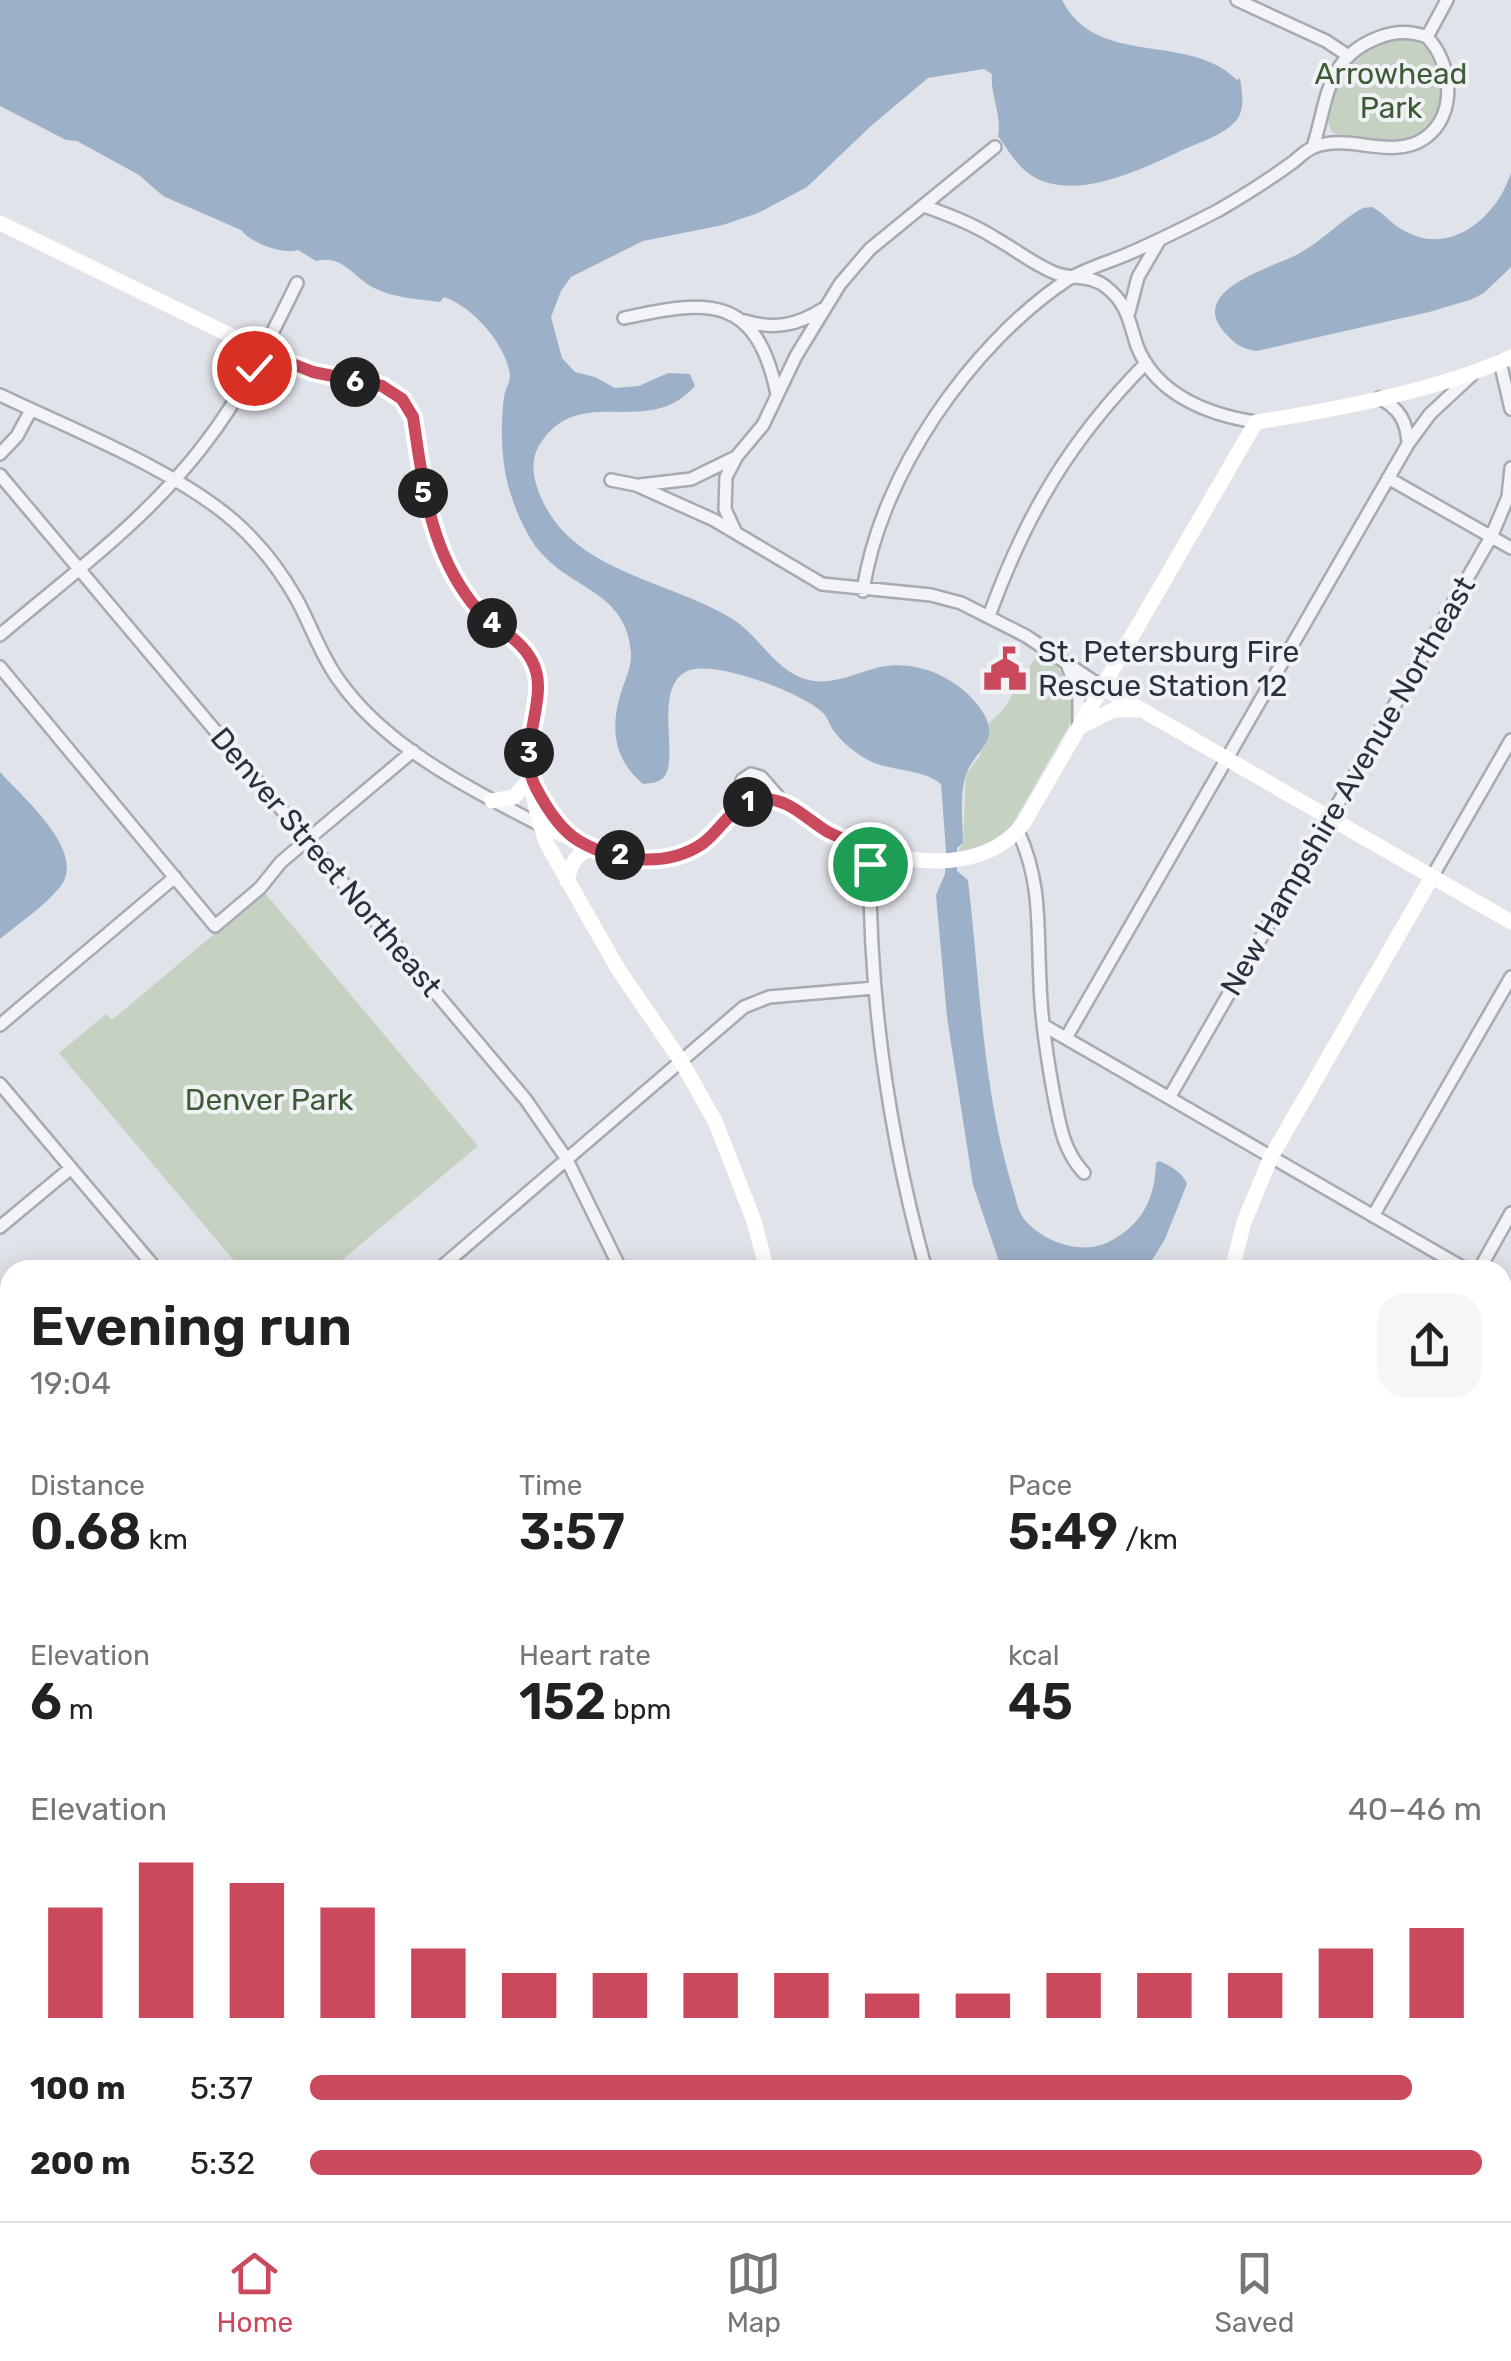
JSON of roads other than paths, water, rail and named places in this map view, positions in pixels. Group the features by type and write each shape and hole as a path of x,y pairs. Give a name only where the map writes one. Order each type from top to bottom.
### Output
{"street":[{"path":"1236,0 1326,41 1347,55"},
{"path":"1427,37 1446,0"},
{"path":"863,590 893,496 940,411 983,354 1023,315 1070,278 1223,207 1313,147 1358,143 1399,148 1411,146 1430,134 1442,114 1447,82 1442,56 1427,37 1405,32 1391,34 1362,44 1347,55 1327,90 1313,147"},
{"path":"736,532 726,509 724,488 737,456 764,426 777,394 825,307 870,248 995,147"},
{"path":"924,206 965,222 1044,268 1070,278 1094,280 1116,296 1129,312 1138,350 1164,384 1185,400 1213,412 1256,422 1378,398 1506,360 1511,409"},
{"path":"0,223 262,352 313,372 382,386 407,404 413,417 426,508 444,556 474,604 521,646 535,666 530,778 540,825 618,969 681,1061 715,1121 754,1222 764,1260"},
{"path":"1129,312 1138,277 1159,240"},
{"path":"0,635 145,511 174,480 208,439 262,352 297,283"},
{"path":"624,318 689,306 714,307 741,320 783,326 825,307"},
{"path":"741,320 769,358 777,394"},
{"path":"989,616 1016,544 1049,482 1090,425 1146,363"},
{"path":"1066,1038 1408,444 1430,414 1476,371"},
{"path":"0,395 174,480 236,522 265,552 297,599 339,682 368,714 413,750 540,825 631,858 669,858 704,842 734,810 756,800 784,802"},
{"path":"1378,398 1401,414 1408,430 1408,444"},
{"path":"0,454 17,436 31,410"},
{"path":"734,810 740,784 751,774 762,776 784,802 829,832 870,850 900,858 938,860 986,854 1018,830 1256,422"},
{"path":"636,486 691,479 737,456"},
{"name":"New Hampshire Avenue Northeast","path":"1168,1098 1491,537 1508,497 1511,468"},
{"name":"Denver Street Northeast","path":"0,475 526,1100 566,1158 616,1260"},
{"path":"1388,478 1511,548"},
{"path":"611,480 636,486 736,532 793,570 822,584 931,595 989,616 1102,687 1511,922"},
{"path":"1066,663 1078,692 1078,728"},
{"path":"0,667 215,926 413,750"},
{"path":"1078,728 1113,710 1145,712"},
{"path":"1234,1260 1244,1222 1271,1157 1511,740"},
{"path":"492,800 514,797 530,778"},
{"path":"530,778 546,806 576,840"},
{"path":"1018,830 1028,852 1039,913 1043,1025 1063,1143 1084,1174"},
{"path":"567,881 573,860 585,850 595,848"},
{"path":"870,850 874,988 890,1122 923,1260"},
{"path":"0,1025 175,877"},
{"path":"1372,1216 1511,977"},
{"path":"449,1260 734,1015 760,999 874,988"},
{"path":"1043,1025 1450,1260"},
{"path":"0,1084 148,1260"},
{"path":"0,1227 70,1168"},
{"path":"1484,1260 1511,1213"}],"water":[{"path":"0,0 1062,0 1078,21 1097,35 1194,57 1217,65 1237,80 1240,78 1241,112 1225,131 1132,172 1071,186 1034,177 998,136 992,74 984,69 928,78 807,187 758,213 723,225 643,241 571,277 551,317 562,358 575,372 615,388 639,386 668,373 690,374 695,386 677,401 658,409 598,412 561,422 545,437 534,461 537,487 551,515 570,538 620,569 731,618 790,672 823,681 880,667 908,666 949,680 980,708 987,720 988,737 964,783 963,843 957,848 957,871 968,880 988,1071 1016,1202 1024,1219 1054,1241 1079,1247 1103,1244 1124,1232 1140,1216 1150,1197 1159,1161 1179,1173 1187,1184 1152,1260 999,1260 973,1185 947,1017 936,895 945,874 941,784 925,775 863,757 840,739 821,711 795,695 738,674 703,668 678,678 672,690 668,768 664,777 643,784 626,765 617,744 615,721 631,658 627,632 620,617 597,594 543,555 520,519 505,472 502,446 504,397 510,375 495,339 476,317 444,297 440,302 389,294 333,261 316,261 298,250 284,251 259,243 241,230 163,196 139,175 77,141 66,140 0,106"},
{"path":"1511,173 1511,267 1484,293 1470,300 1257,351 1236,343 1216,318 1216,304 1238,282 1300,253 1363,208 1372,207 1399,228 1421,237 1454,236 1483,218"},
{"path":"0,772 49,826 66,858 66,873 54,894 0,939"}],"place":[{"name":"St. Petersburg Fire Rescue Station 12","path":"1005,669"}],"park label":[{"name":"Arrowhead Park","path":"1391,91"},
{"name":"Denver Park","path":"269,1100"}]}
